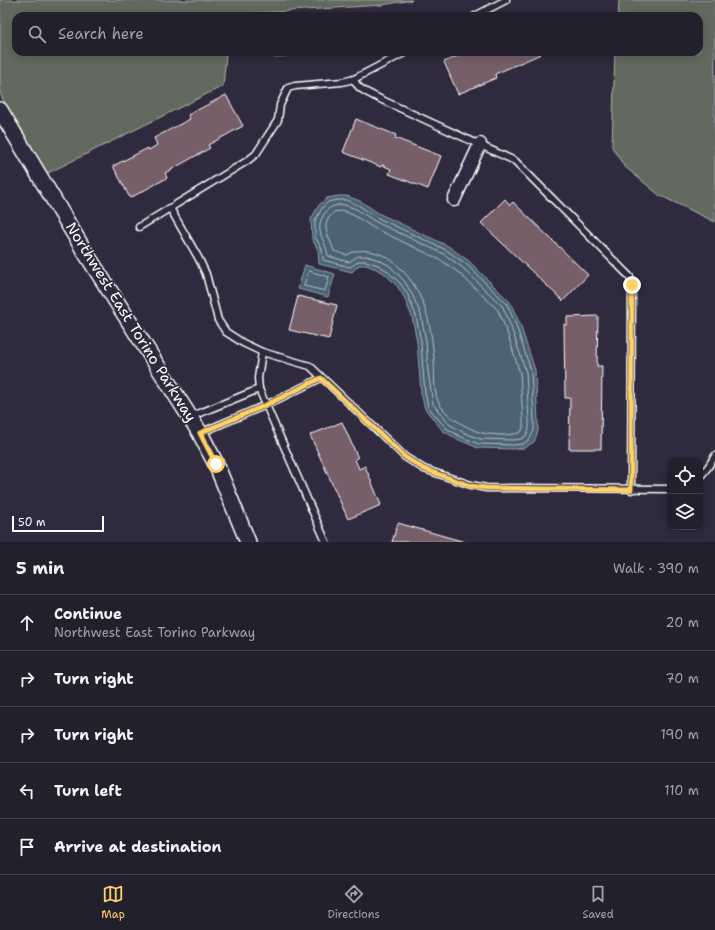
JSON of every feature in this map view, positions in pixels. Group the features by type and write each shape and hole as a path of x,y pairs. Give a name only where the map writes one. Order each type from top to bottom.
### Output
{"street":[{"name":"Northwest East Torino Parkway","path":"0,110 85,252 200,433 216,464 248,542"},
{"path":"454,200 480,144"}],"lane":[{"path":"483,12 506,0"},
{"path":"139,227 256,154 278,120 280,105 288,88 354,80 399,56"},
{"path":"354,80 355,84 362,90 515,161 630,277 632,285 631,490"},
{"path":"170,208 206,274 218,320 226,332 243,343 262,352 310,366 405,457 431,471 471,486 486,488 667,489"},
{"path":"262,352 258,378 259,389 326,542"},
{"path":"200,433 266,405 321,378"},
{"path":"190,417 259,389"},
{"path":"703,473 715,456"}],"shaded area":[{"path":"0,0 412,0 382,5 273,12 12,12 12,56 226,56 223,86 46,174 0,93"},
{"path":"619,0 715,0 715,222 659,195 624,166 612,147 615,56 703,56 703,12 618,12"}],"water":[{"path":"347,196 360,201 380,214 448,246 469,261 510,302 520,324 535,370 538,431 534,442 524,448 478,448 443,431 425,409 421,393 417,342 412,317 404,297 398,287 384,273 366,265 359,265 352,272 319,264 318,250 312,239 311,219 319,205 327,198"},
{"path":"305,265 335,274 328,297 298,289"}],"building":[{"path":"458,56 536,56 495,74 496,78 458,94 444,62"},
{"path":"226,95 243,126 208,145 210,148 165,173 167,178 130,198 113,166 157,145 154,138 190,119 188,115"},
{"path":"356,119 396,135 395,138 441,156 428,189 389,174 391,169 382,165 381,167 343,152"},
{"path":"505,199 510,205 513,202 588,275 563,301 481,223"},
{"path":"298,296 337,305 329,339 289,330"},
{"path":"598,316 597,366 602,366 601,449 569,449 570,398 565,398 564,324 567,325 567,317"},
{"path":"342,422 358,458 355,459 359,469 365,466 381,505 348,519 310,435"},
{"path":"398,523 465,542 392,542"}],"route":[{"path":"216,464 200,433 266,405 321,378 405,457 424,469 471,486 486,488 631,490 632,285"}]}
